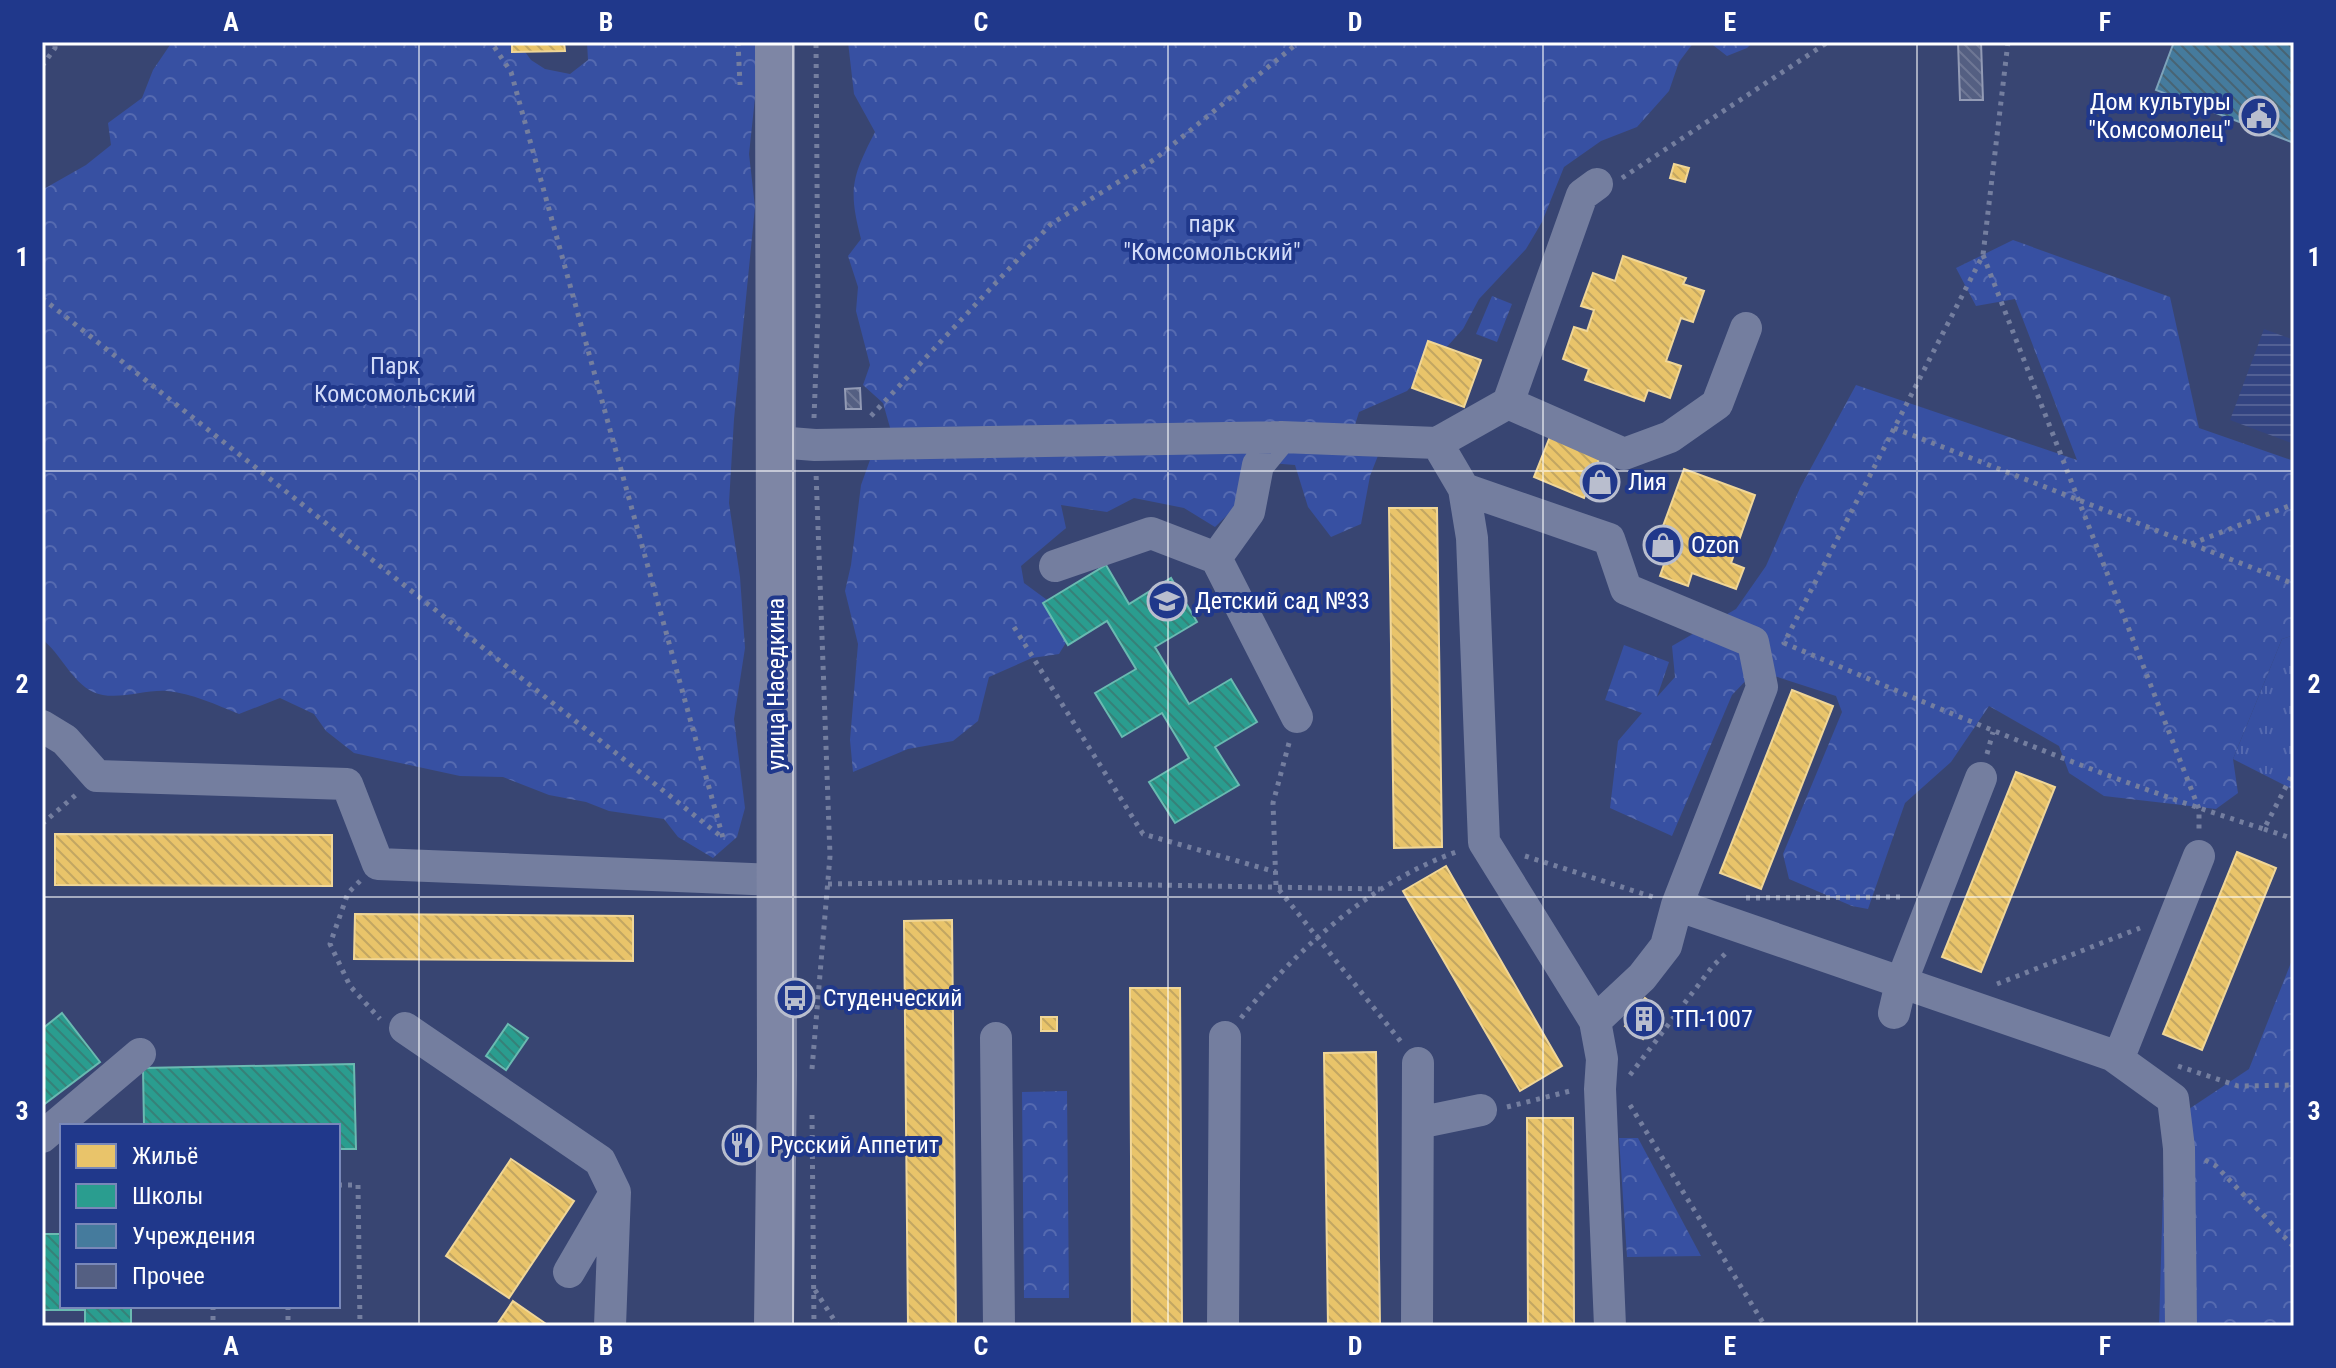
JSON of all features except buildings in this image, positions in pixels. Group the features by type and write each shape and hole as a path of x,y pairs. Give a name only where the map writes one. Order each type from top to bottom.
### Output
{"main road":[{"name":"улица Наседкина","path":"774,1326 776,880 796,444 775,42"}],"lane":[{"path":"796,444 1281,437 1437,443 1508,403 1582,195 1611,180"},
{"path":"1508,403 1624,454 1670,437 1717,404 1746,328"},
{"path":"1216,558 1249,512 1258,465 1281,437"},
{"path":"1437,443 1464,489 1472,538 1484,842 1595,1021 1612,1092 1610,1326"},
{"path":"1464,489 1609,539 1626,589 1753,642 1762,687 1677,905 1666,946 1642,977 1595,1021"},
{"path":"1055,566 1151,533 1216,558 1297,717"},
{"path":"42,726 65,740 97,776 347,784 378,864 776,880"},
{"path":"1897,998 1981,778"},
{"path":"2118,1051 2199,856"},
{"path":"1677,905 1749,929 1897,998 2118,1051 2173,1099 2179,1148 2181,1326"},
{"path":"396,1027 600,1161 615,1192 610,1326"},
{"path":"1223,1326 1225,1037"},
{"path":"996,1038 999,1326"},
{"path":"42,1137 140,1054"},
{"path":"1417,1326 1418,1063"},
{"path":"1418,1123 1497,1108"},
{"path":"569,1272 615,1192"}],"path":[{"path":"42,66 55,48 55,42"},
{"path":"42,298 723,838 511,72 491,42"},
{"path":"811,1076 830,856 796,444 818,312 816,42"},
{"path":"870,417 1051,224 1155,159 1299,42"},
{"path":"1611,180 1828,42"},
{"path":"2008,42 1983,255 1784,643 1993,732 2199,809 2294,839"},
{"path":"1983,255 2199,809 2199,856"},
{"path":"1894,428 2294,584"},
{"path":"2190,544 2294,504"},
{"path":"1014,627 1143,834 1276,872"},
{"path":"1297,717 1273,803 1276,886 1418,1063"},
{"path":"2264,829 2294,771"},
{"path":"42,824 97,776"},
{"path":"1225,1037 1250,1006 1317,938 1380,889 1443,857 1484,842 1677,905"},
{"path":"378,864 348,893 330,944 350,986 396,1027"},
{"path":"828,884 985,882 1380,889"},
{"path":"1745,898 1935,896"},
{"path":"1991,987 2177,913"},
{"path":"1612,1092 1632,1071 1712,967 1749,929"},
{"path":"2118,1051 2238,1086 2294,1085"},
{"path":"1497,1108 1575,1089 1612,1092"},
{"path":"1612,1092 1765,1326"},
{"path":"812,1106 814,1326"},
{"path":"2179,1148 2216,1166 2294,1247"},
{"path":"340,1185 358,1185 360,1326"},
{"path":"814,1289 838,1326"}],"green space":[{"name":"Парк Комсомольский","path":"172,42 518,42 531,60 545,69 570,74 588,60 587,42 761,42 749,154 755,207 729,503 740,577 745,648 734,719 745,808 737,837 713,858 678,837 664,819 609,811 586,802 549,795 503,777 460,776 354,753 326,731 314,714 280,698 239,714 176,692 102,695 78,681 42,639 42,190 86,165 111,145 108,123 142,98 153,70"},
{"name":"парк \"Комсомольский\"","path":"848,42 1694,42 1679,62 1669,91 1637,127 1601,141 1564,167 1542,222 1526,249 1479,299 1463,329 1407,391 1359,412 1355,425 891,431 883,403 863,385 870,365 856,311 858,287 848,256 861,239 854,208 854,184 875,132 854,94"},
{"path":"1709,42 1753,42 1747,48 1727,56"},
{"path":"2013,240 2170,297 2199,428 2294,461 2294,635 2282,639 2233,759 2238,793 2216,809 2104,796 2069,773 2059,746 1989,706 1951,762 1905,803 1868,909 1852,906 1789,879 1783,854 1842,712 1836,696 1756,670 1732,695 1672,836 1610,808 1618,741 1642,713 1605,700 1624,645 1669,662 1657,697 1675,677 1672,646 1736,609 1766,566 1800,488 1856,385 2077,460 2015,299 1976,306 1956,268"},
{"path":"1492,296 1512,304 1497,342 1476,334"},
{"path":"1381,448 1370,476 1361,524 1331,537 1308,507 1295,465 1257,462 1244,499 1215,527 1184,508 1134,498 1107,512 1061,505 1066,528 1021,566 1024,583 1058,608 1075,628 1059,654 1032,658 989,677 978,721 953,741 908,749 853,772 850,740 858,644 845,591 861,485 870,460 899,449"},
{"path":"2294,635 2294,790 2233,759 2282,639"},
{"path":"2294,955 2294,1326 2159,1326 2165,1125 2249,1069"},
{"path":"1067,1091 1069,1298 1024,1298 1022,1092"},
{"path":"1619,1138 1638,1138 1701,1256 1627,1257"}],"shaded area":[{"path":"2264,329 2294,340 2294,444 2230,420"}],"place":[{"name":"Дом культуры \"Комсомолец\"","path":"2259,116"},
{"name":"Лия","path":"1600,482"},
{"name":"Ozon","path":"1663,545"},
{"name":"Детский сад №33","path":"1167,601"},
{"name":"Студенческий","path":"795,998"},
{"name":"ТП-1007","path":"1644,1019"},
{"name":"Русский Аппетит","path":"742,1145"}]}
